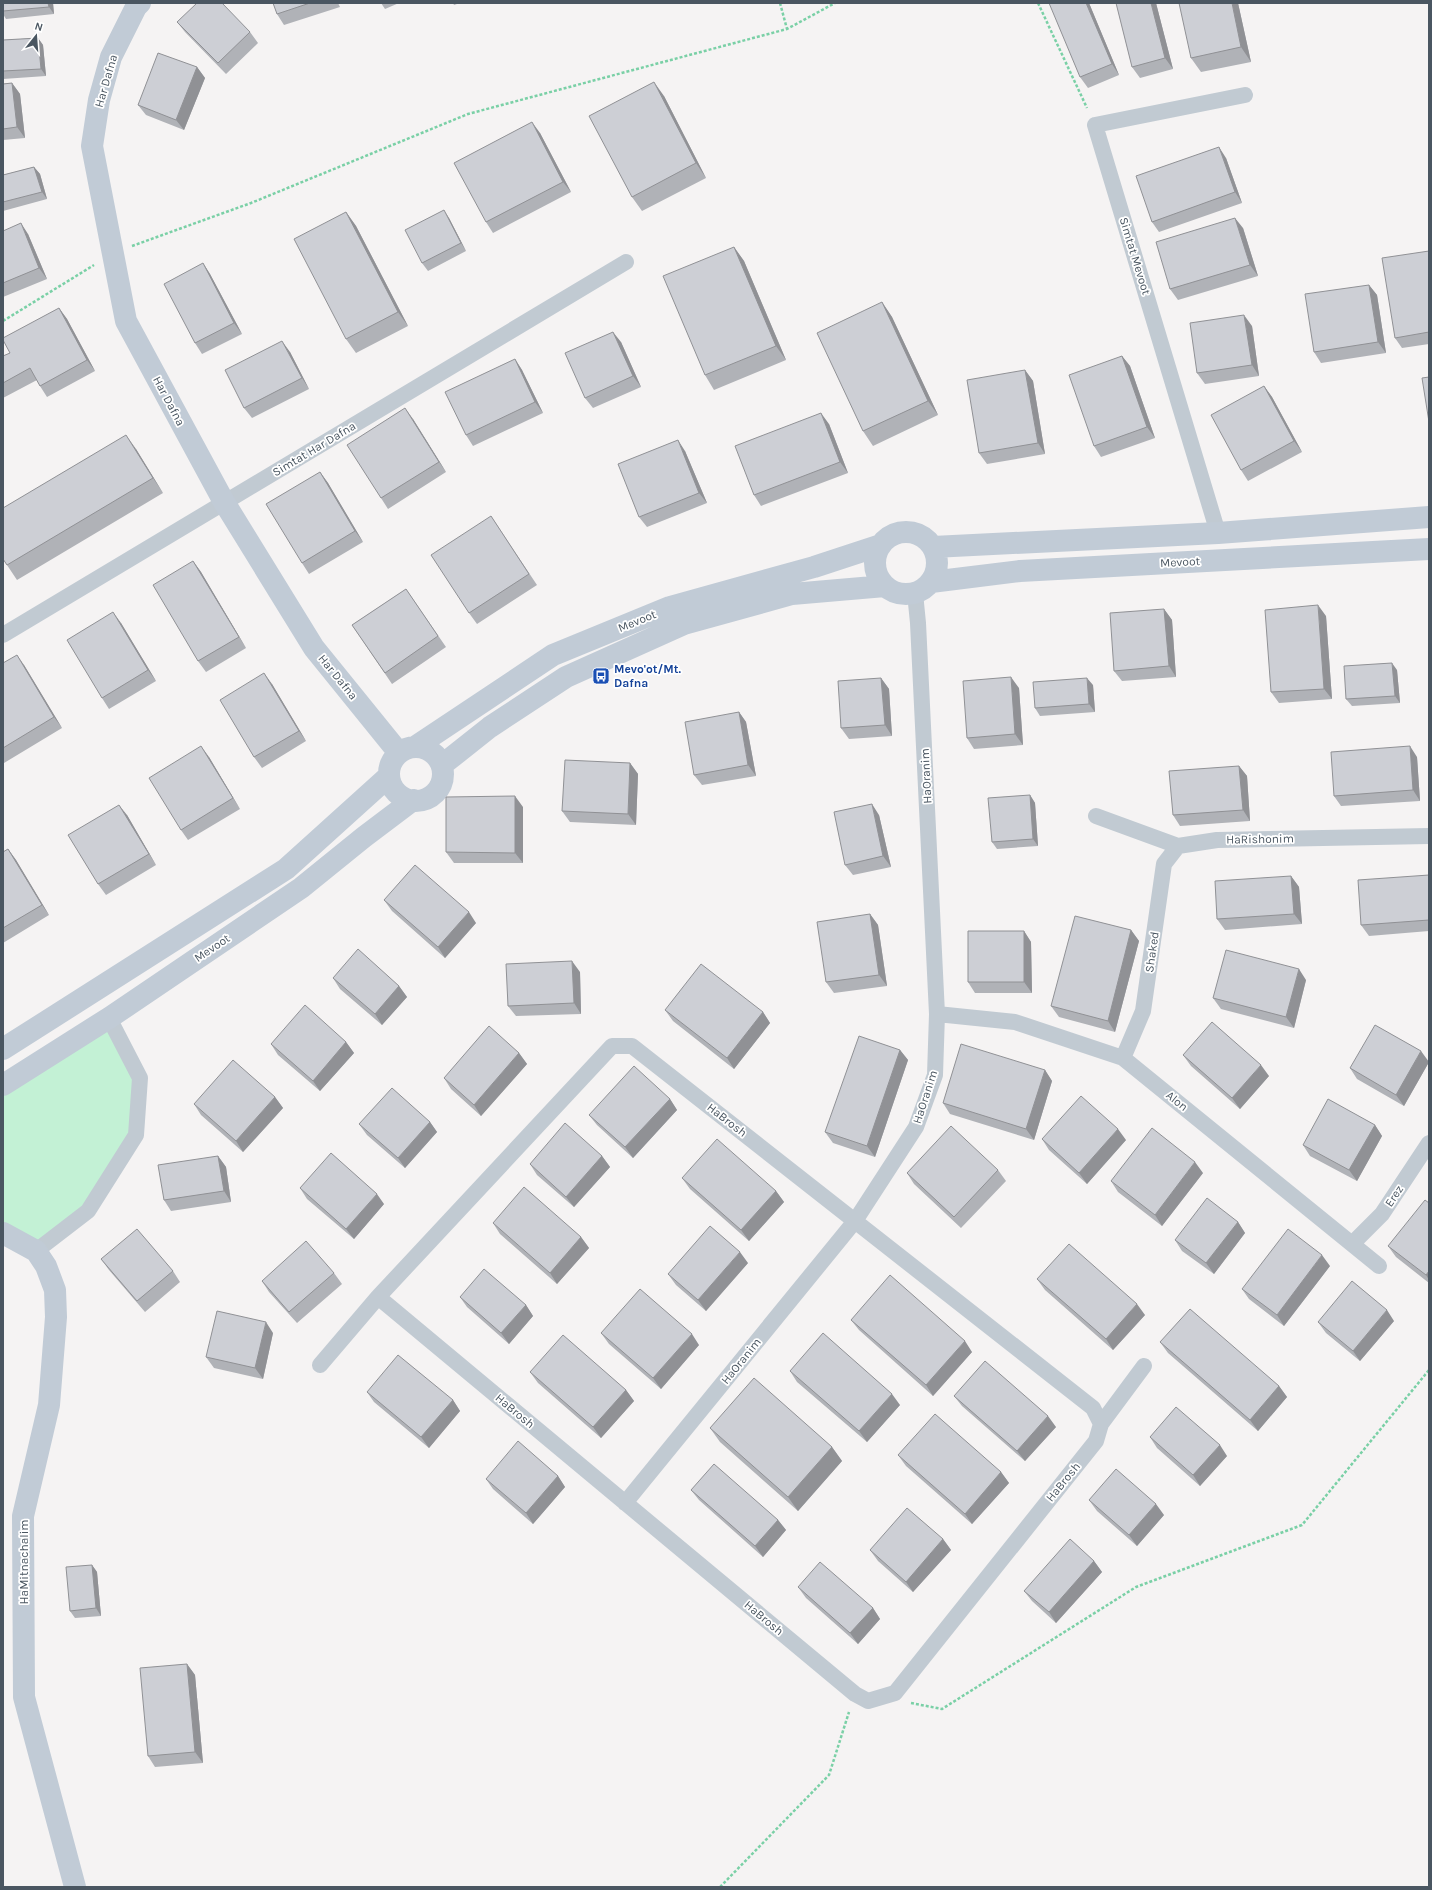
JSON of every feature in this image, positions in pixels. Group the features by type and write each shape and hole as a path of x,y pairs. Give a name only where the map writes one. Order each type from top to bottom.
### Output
{"street":[{"name":"Har Dafna","path":"135,4 111,56 99,100 92,146 126,321 224,502 314,648 407,750"},
{"path":"1095,125 1245,94"},
{"name":"Simtat Mevoot","path":"1095,125 1218,533"},
{"name":"Simtat Har Dafna","path":"3,635 626,262"},
{"path":"933,547 1218,533 1429,517"},
{"path":"908,532 917,534 933,547 937,565 936,574 923,588 905,594 894,592 885,586 876,571 875,562 881,545 888,538 897,534 908,532"},
{"name":"Mevoot","path":"407,750 553,655 670,607 814,567 881,545"},
{"name":"Mevoot","path":"923,588 1020,571 1429,549"},
{"name":"Mevoot","path":"442,765 490,728 566,677 684,624 792,594 885,586"},
{"name":"HaOranim","path":"625,1503 855,1221 916,1127 935,1074 937,1014 918,623 923,588"},
{"path":"407,750 432,751 442,765 442,783 437,791 431,796 422,800 404,798 392,785 389,776 390,767 394,759 407,750"},
{"path":"3,1049 286,869 389,776"},
{"name":"Mevoot","path":"3,1085 109,1018 302,888 364,837 413,800"},
{"name":"HaRishonim","path":"1096,816 1178,846 1217,840 1429,836"},
{"name":"Shaked","path":"1123,1058 1143,1011 1164,864 1178,846"},
{"name":"Alon","path":"937,1014 1015,1022 1123,1058 1380,1266"},
{"path":"3,1234 36,1251 88,1211 136,1135 140,1078 109,1018"},
{"name":"HaBrosh","path":"320,1365 378,1297 612,1046 632,1046 1093,1408 1101,1424"},
{"name":"Erez","path":"1352,1244 1382,1214 1429,1143"},
{"name":"HaMitnachalim","path":"36,1251 46,1266 55,1290 56,1317 49,1405 23,1516 24,1697 75,1887"},
{"name":"HaBrosh","path":"378,1297 855,1694 868,1701 895,1693 1096,1441 1101,1424 1144,1366"}],"path":[{"path":"780,3 787,29"},
{"path":"3,321 113,253 251,203 468,114 787,29 835,3"},
{"path":"1038,3 1095,125"},
{"path":"883,1697 942,1709 1136,1587 1302,1525 1429,1370"},
{"path":"720,1887 829,1775 855,1694"}],"green space":[{"path":"109,1018 140,1078 136,1135 88,1211 36,1251 3,1234 3,1085"}],"building":[{"path":"3,3 48,3 49,7 3,11"},
{"path":"197,3 222,3 250,32 218,63 177,22"},
{"path":"273,3 310,3 277,14"},
{"path":"1049,3 1086,3 1112,64 1080,77"},
{"path":"1116,3 1151,3 1165,58 1132,67"},
{"path":"1179,3 1232,3 1241,47 1191,58"},
{"path":"38,38 41,69 3,71 3,40"},
{"path":"158,53 197,67 176,120 138,105"},
{"path":"654,82 696,163 632,197 589,116"},
{"path":"12,83 17,127 3,129 3,84"},
{"path":"532,122 563,182 486,222 454,163"},
{"path":"1219,147 1235,192 1152,222 1136,176"},
{"path":"34,167 42,192 3,202 3,175"},
{"path":"444,210 461,243 422,263 405,230"},
{"path":"346,212 398,312 346,339 294,239"},
{"path":"1235,218 1250,265 1170,289 1156,242"},
{"path":"21,223 39,268 3,283 3,231"},
{"path":"734,247 776,346 705,375 663,276"},
{"path":"1429,251 1429,332 1395,338 1382,258"},
{"path":"203,263 234,323 195,343 164,284"},
{"path":"1369,285 1378,342 1314,352 1305,294"},
{"path":"882,302 928,401 863,431 817,333"},
{"path":"59,308 87,360 40,386 30,368 3,383 3,356 10,353 3,338"},
{"path":"1244,315 1252,365 1197,373 1190,323"},
{"path":"613,332 633,376 585,398 565,353"},
{"path":"282,341 302,378 244,408 225,370"},
{"path":"1122,356 1147,427 1094,446 1069,375"},
{"path":"515,359 535,402 466,435 445,392"},
{"path":"1025,370 1038,443 979,453 967,380"},
{"path":"1429,377 1429,422 1422,378"},
{"path":"1264,386 1294,441 1241,470 1211,415"},
{"path":"405,408 439,462 381,498 347,445"},
{"path":"821,413 840,462 754,495 735,446"},
{"path":"126,435 153,478 7,565 3,559 3,508"},
{"path":"678,440 699,493 639,517 618,464"},
{"path":"320,472 355,531 302,563 266,504"},
{"path":"491,516 529,574 469,613 431,555"},
{"path":"193,561 239,637 198,661 153,585"},
{"path":"406,589 438,636 385,673 352,625"},
{"path":"1318,605 1324,689 1271,692 1265,610"},
{"path":"1164,609 1169,666 1114,671 1110,613"},
{"path":"113,612 148,670 102,698 67,640"},
{"path":"17,655 54,717 3,748 3,663"},
{"path":"1392,663 1395,696 1346,699 1344,666"},
{"path":"264,673 299,731 254,757 220,700"},
{"path":"1011,677 1015,734 967,738 963,681"},
{"path":"881,678 885,725 841,728 838,681"},
{"path":"1087,678 1089,704 1035,708 1033,682"},
{"path":"739,712 748,765 694,775 685,722"},
{"path":"201,746 233,798 181,830 149,778"},
{"path":"1410,746 1413,790 1334,796 1331,752"},
{"path":"565,760 630,763 628,814 562,811"},
{"path":"1239,766 1243,810 1173,815 1169,771"},
{"path":"1030,795 1033,839 992,842 988,798"},
{"path":"515,796 515,853 446,852 446,797"},
{"path":"872,804 883,856 845,865 834,812"},
{"path":"119,805 149,854 98,884 68,835"},
{"path":"8,849 42,905 3,928 3,852"},
{"path":"415,865 469,912 438,947 384,900"},
{"path":"1429,875 1429,920 1361,925 1358,880"},
{"path":"1291,876 1294,914 1217,919 1215,881"},
{"path":"870,914 879,975 826,982 817,922"},
{"path":"1075,916 1131,930 1108,1021 1051,1006"},
{"path":"968,931 1024,931 1024,982 968,982"},
{"path":"358,949 399,986 375,1014 333,978"},
{"path":"1226,950 1299,969 1286,1017 1213,998"},
{"path":"572,961 574,1003 508,1006 506,964"},
{"path":"701,964 763,1012 727,1058 665,1010"},
{"path":"305,1005 346,1042 313,1081 271,1044"},
{"path":"1212,1022 1261,1065 1232,1098 1183,1055"},
{"path":"1375,1025 1421,1051 1396,1095 1350,1068"},
{"path":"489,1026 519,1053 474,1105 444,1078"},
{"path":"859,1036 900,1050 867,1146 825,1132"},
{"path":"961,1044 1045,1070 1026,1129 943,1103"},
{"path":"233,1060 275,1097 236,1141 194,1104"},
{"path":"634,1066 670,1099 625,1147 589,1115"},
{"path":"392,1088 430,1122 398,1158 359,1124"},
{"path":"1081,1096 1118,1129 1079,1173 1042,1139"},
{"path":"1328,1099 1375,1125 1349,1170 1303,1145"},
{"path":"565,1123 602,1156 566,1197 530,1164"},
{"path":"951,1126 998,1170 954,1217 907,1173"},
{"path":"1152,1128 1195,1162 1155,1215 1111,1181"},
{"path":"717,1139 776,1191 741,1230 682,1178"},
{"path":"331,1153 377,1194 346,1229 300,1188"},
{"path":"218,1156 224,1191 164,1200 158,1165"},
{"path":"524,1187 581,1237 550,1273 493,1223"},
{"path":"1207,1198 1238,1222 1206,1263 1175,1240"},
{"path":"1425,1200 1429,1203 1429,1271 1426,1275 1388,1246"},
{"path":"710,1226 740,1252 698,1300 668,1274"},
{"path":"137,1229 173,1271 137,1301 101,1259"},
{"path":"1288,1229 1322,1255 1277,1315 1242,1289"},
{"path":"306,1241 334,1273 289,1312 262,1281"},
{"path":"1069,1244 1137,1304 1106,1339 1037,1279"},
{"path":"484,1269 526,1305 501,1333 460,1297"},
{"path":"890,1275 965,1341 926,1385 851,1320"},
{"path":"1352,1281 1387,1310 1353,1351 1318,1322"},
{"path":"640,1289 692,1334 653,1378 601,1333"},
{"path":"1190,1309 1279,1386 1250,1420 1160,1342"},
{"path":"217,1311 266,1322 255,1368 206,1357"},
{"path":"823,1333 892,1394 859,1431 790,1371"},
{"path":"563,1335 626,1390 593,1427 530,1372"},
{"path":"398,1355 453,1400 421,1437 367,1392"},
{"path":"985,1361 1048,1416 1017,1451 954,1396"},
{"path":"754,1378 832,1447 788,1497 710,1428"},
{"path":"1176,1407 1220,1445 1193,1475 1150,1437"},
{"path":"935,1414 1001,1472 965,1514 898,1455"},
{"path":"518,1441 558,1476 526,1513 486,1479"},
{"path":"714,1464 778,1520 755,1546 691,1490"},
{"path":"1116,1469 1156,1504 1129,1535 1089,1500"},
{"path":"907,1508 943,1539 906,1582 870,1550"},
{"path":"1070,1539 1094,1561 1049,1612 1024,1591"},
{"path":"820,1562 873,1608 850,1633 798,1587"},
{"path":"92,1565 96,1608 70,1611 66,1567"},
{"path":"187,1664 195,1752 148,1756 140,1668"}],"place":[{"name":"Mevo'ot/Mt. Dafna","path":"601,676"}]}
